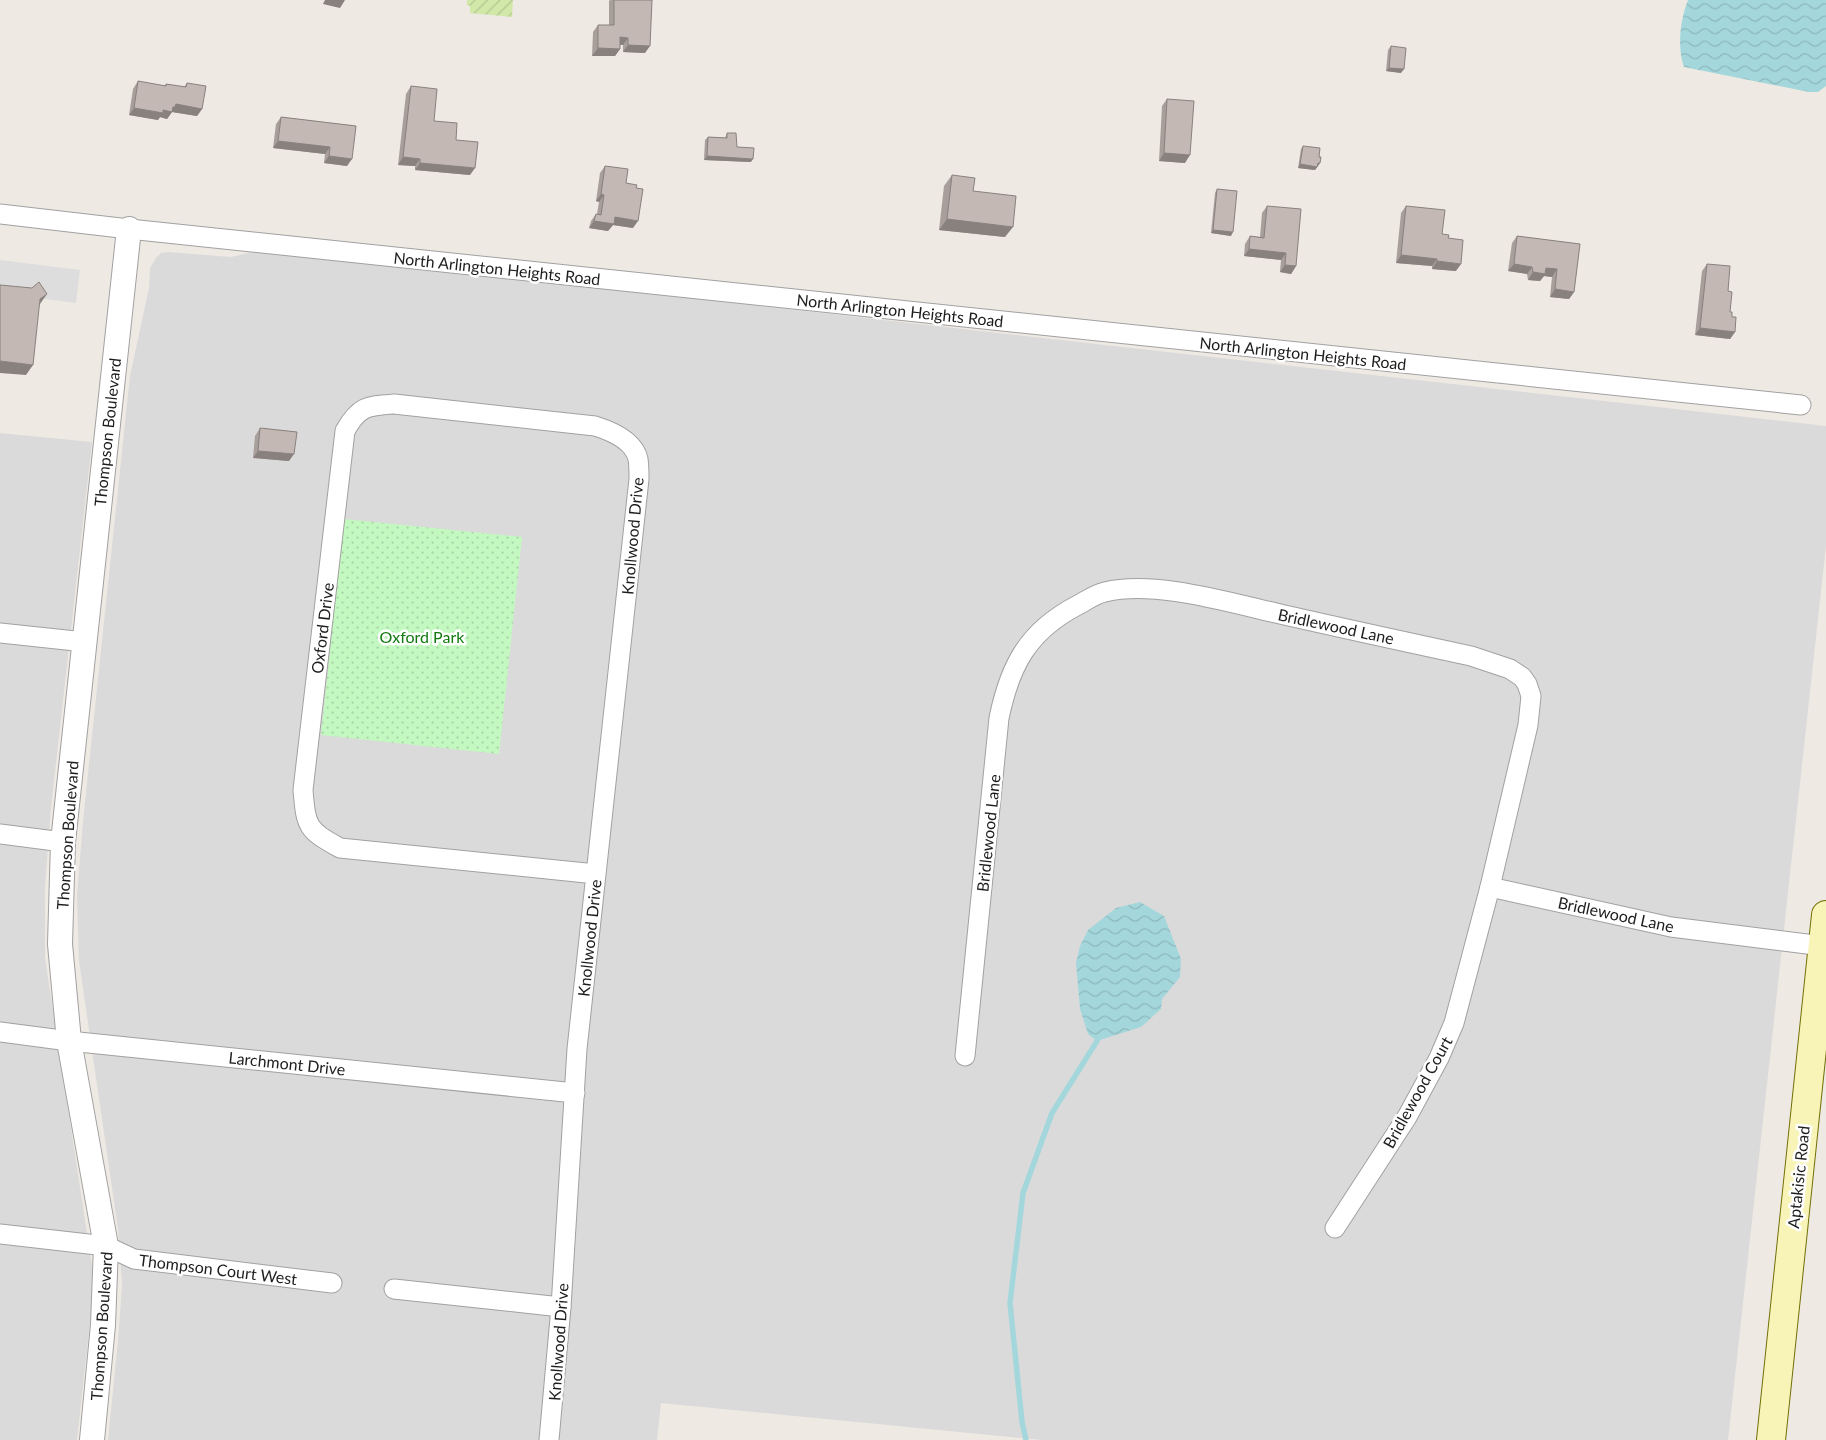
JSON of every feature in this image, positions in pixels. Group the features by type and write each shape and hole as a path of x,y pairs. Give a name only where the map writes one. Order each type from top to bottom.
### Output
{"main road":[{"name":"Aptakisic Road","path":"1771,1440 1826,914"}],"street":[{"name":"North Arlington Heights Road","path":"0,214 1801,405"},
{"name":"Thompson Boulevard","path":"92,1440 104,1325 106,1246 69,1041 60,944 63,842 129,229"},
{"name":"Oxford Drive","path":"596,874 340,848 319,837 306,820 303,790 345,430 353,416 371,406 394,404 595,426 612,431 626,441"},
{"name":"Knollwood Drive","path":"549,1440 561,1307 577,1049 639,479 637,457 626,441"},
{"name":"Bridlewood Lane","path":"965,1056 999,718 1005,689 1015,666 1029,644 1045,625 1062,613 1103,592 1127,588 1181,592 1471,656 1510,669 1522,677 1527,684 1531,696 1528,725 1490,887 1671,926 1823,946"},
{"path":"0,634 85,642"},
{"path":"0,834 63,842"},
{"name":"Bridlewood Court","path":"1335,1228 1407,1117 1443,1049 1454,1023 1490,887"},
{"name":"Larchmont Drive","path":"0,1032 69,1041 575,1093"},
{"path":"0,1234 106,1246"},
{"name":"Thompson Court West","path":"106,1246 134,1259 332,1283"},
{"path":"394,1289 561,1307"}],"shaded area":[{"path":"261,250 1826,426 1826,546 1728,1440 1042,1440 661,1403 657,1440 108,1440 122,1285 118,1229 79,961 77,896 83,821 130,376 149,288 150,268 161,253 231,257"},
{"path":"0,260 80,270 76,303 0,293"},
{"path":"0,433 92,442 51,808 45,887 45,958 92,1266 92,1304 77,1440 0,1440"}],"green space":[{"path":"467,0 513,0 512,17 470,13 470,6 467,5"},
{"name":"Oxford Park","path":"344,519 522,537 499,754 321,735"}],"water":[{"path":"1688,0 1826,0 1826,86 1818,92 1809,92 1684,67 1680,34"},
{"path":"1140,902 1164,916 1181,959 1180,977 1162,999 1161,1009 1141,1027 1097,1041 1088,1034 1080,1009 1076,963 1080,946 1088,930 1116,908"}],"building":[{"path":"614,0 652,0 650,46 628,45 628,38 620,37 620,49 598,48 598,25 614,25"},
{"path":"1391,46 1406,48 1404,69 1389,68"},
{"path":"138,81 166,86 166,84 186,87 187,83 206,86 202,109 176,104 172,112 163,110 163,113 134,108"},
{"path":"411,86 437,89 434,121 457,123 456,140 478,142 475,168 420,163 420,159 403,157"},
{"path":"1167,99 1194,101 1190,155 1164,153"},
{"path":"281,117 356,126 352,159 329,156 330,147 278,141"},
{"path":"727,133 736,133 737,147 754,148 753,159 707,156 708,137 727,138"},
{"path":"1303,146 1320,148 1319,157 1321,157 1317,167 1300,164"},
{"path":"605,166 628,169 626,183 637,185 636,188 643,189 638,221 615,217 614,224 594,221 596,214 601,215 604,195 601,194"},
{"path":"952,175 975,178 973,191 1016,196 1013,227 947,219"},
{"path":"1217,189 1237,191 1233,232 1213,230"},
{"path":"1267,206 1301,209 1296,266 1285,265 1286,253 1249,249 1250,236 1264,238"},
{"path":"1406,206 1445,210 1442,234 1449,235 1448,238 1463,240 1461,264 1401,255"},
{"path":"1517,236 1580,244 1574,292 1555,289 1557,269 1546,268 1545,274 1533,272 1532,267 1514,264"},
{"path":"1707,264 1730,266 1728,291 1732,292 1730,312 1732,312 1732,317 1736,317 1735,332 1700,328"},
{"path":"39,282 47,294 40,299 33,365 0,361 0,285 32,288"},
{"path":"260,428 297,432 294,454 258,451"}],"waterway":[{"path":"1026,1440 1022,1422 1010,1303 1023,1193 1052,1113 1097,1041"}]}
